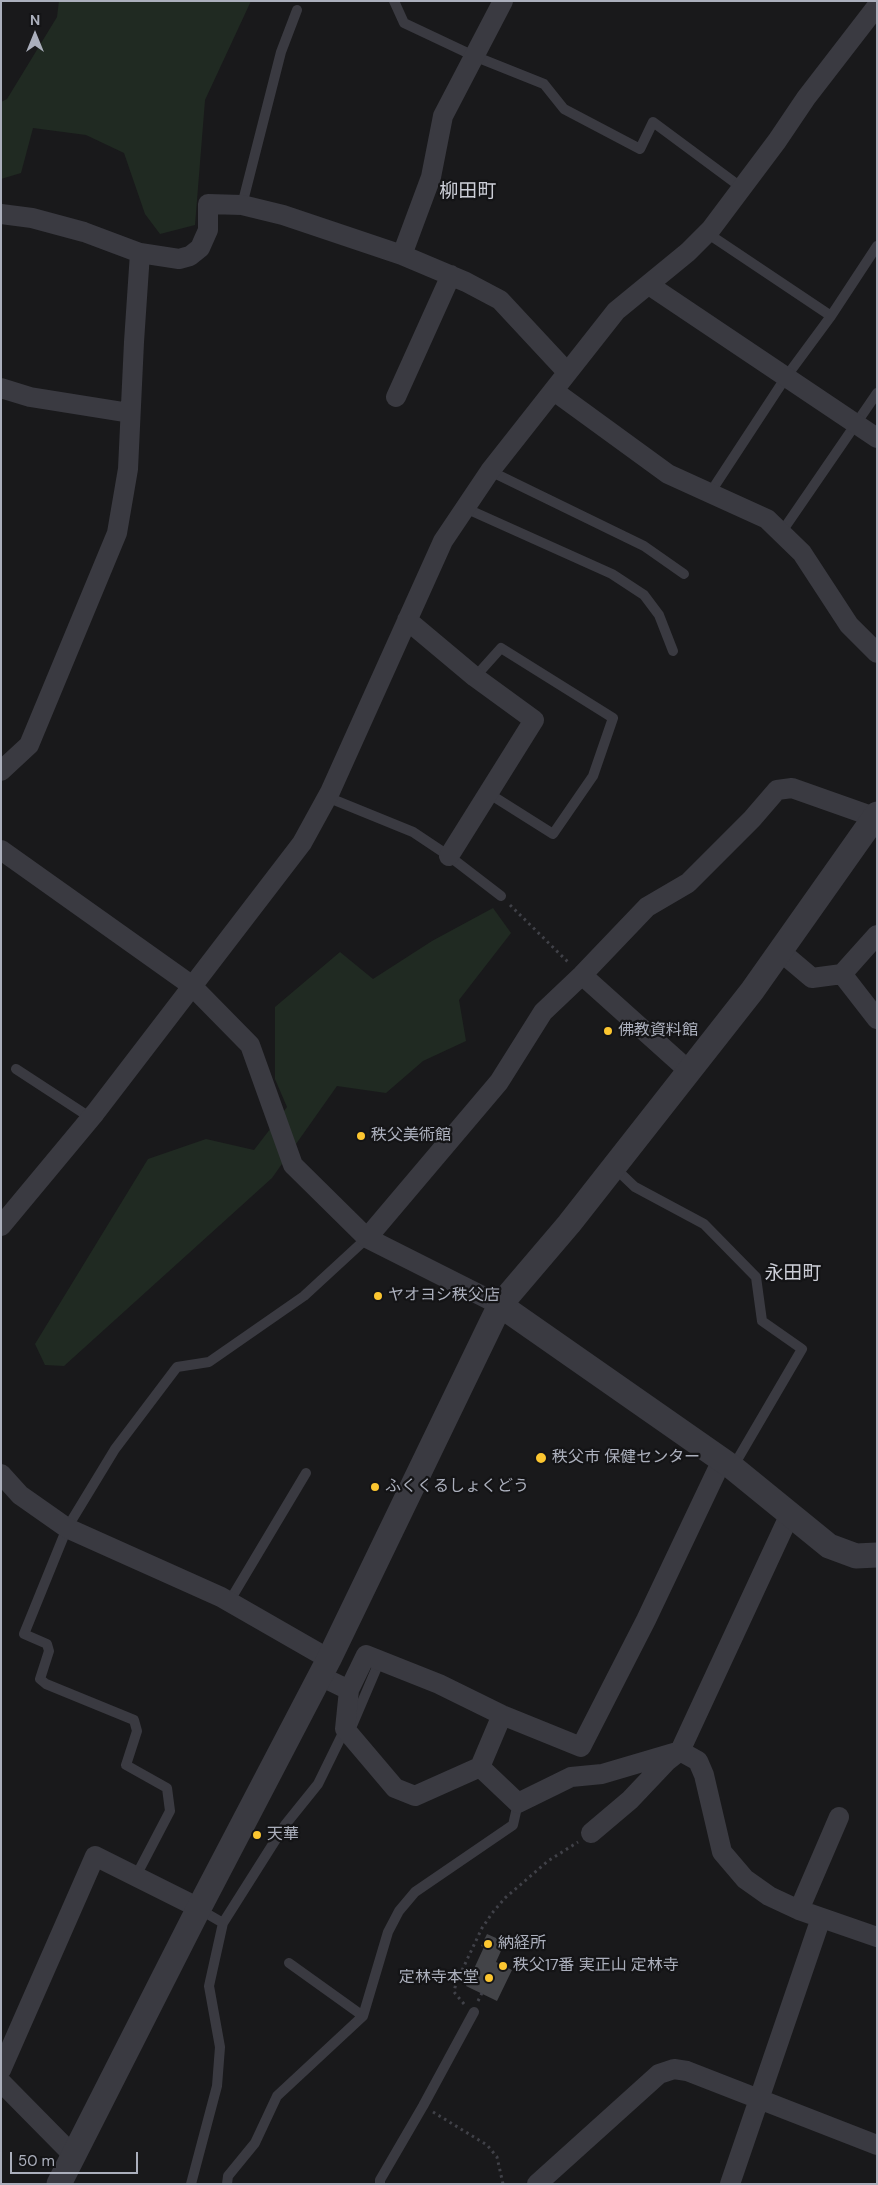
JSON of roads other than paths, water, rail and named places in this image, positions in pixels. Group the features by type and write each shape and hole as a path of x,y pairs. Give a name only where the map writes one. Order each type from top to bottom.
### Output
{"street":[{"path":"402,256 431,177 443,116 503,1"},
{"path":"1,1226 91,1118 302,842 327,797 442,541 490,471 616,311 688,252 707,233 777,141 806,98 877,6"},
{"path":"1,214 22,216 84,232 140,253 179,259 190,256 200,248 208,230 208,204 242,205 283,215 402,256 451,276 500,300 567,372"},
{"path":"1,771 29,746 117,533 128,469 140,253"},
{"path":"396,397 451,276"},
{"path":"649,284 877,438"},
{"path":"1,388 30,397 130,413"},
{"path":"554,391 668,474 767,519 802,553 849,625 877,652"},
{"path":"407,620 475,677 534,720 448,856"},
{"path":"59,2184 199,1908 325,1667 500,1305 569,1224 752,991 876,816 792,788 777,790 752,819 688,883 647,907 582,976 542,1012 498,1082 367,1238"},
{"path":"1,850 192,985 250,1045 294,1165 367,1238 500,1305 727,1464 829,1546 856,1556 877,1555"},
{"path":"780,951 812,978 842,974 877,935"},
{"path":"842,974 877,1019"},
{"path":"582,976 689,1072"},
{"path":"502,1715 480,1767 415,1796 395,1788 347,1731 349,1690 366,1655 439,1684 502,1715 581,1747 727,1464"},
{"path":"1,1474 20,1494 67,1528 229,1602 325,1667 349,1690"},
{"path":"591,1833 630,1800 666,1762 680,1751 790,1514"},
{"path":"480,1767 518,1803 572,1776 602,1774 680,1751 698,1761 704,1775 722,1852 745,1879 769,1896 799,1910 877,1937"},
{"path":"799,1910 839,1817"},
{"path":"1,2070 95,1856 199,1908"},
{"path":"730,2184 821,1918"},
{"path":"540,2183 659,2074 674,2069 687,2071 877,2145"},
{"path":"1,2082 73,2155"}],"lane":[{"path":"394,1 404,23 474,56 544,84 564,109 640,149 653,122 742,188"},
{"path":"242,205 281,52 297,10"},
{"path":"707,233 831,316"},
{"path":"710,493 786,377 831,316 877,246"},
{"path":"781,533 877,393"},
{"path":"490,471 644,546 684,574"},
{"path":"465,508 612,574 644,595 659,615 673,651"},
{"path":"475,677 501,648 613,718 593,776 553,834 488,793"},
{"path":"327,797 413,832 501,896"},
{"path":"16,1069 91,1118"},
{"path":"614,1167 634,1188 704,1224 756,1277 762,1321 802,1349 727,1464"},
{"path":"136,1876 170,1811 167,1788 126,1765 137,1731 134,1720 46,1684 40,1679 50,1651 47,1644 24,1634 67,1528 115,1448 178,1367 209,1362 304,1296 367,1238"},
{"path":"229,1602 306,1473"},
{"path":"191,2184 217,2086 220,2047 209,1986 223,1923 285,1825 318,1784 347,1731 380,1660"},
{"path":"227,2184 228,2176 255,2143 278,2096 364,2016 388,1932 399,1911 415,1892 513,1825 518,1803"},
{"path":"199,1908 223,1923"},
{"path":"289,1963 364,2016"},
{"path":"380,2184 380,2180 423,2106 475,2007"}],"place":[{"name":"佛教資料館","path":"608,1031"},
{"name":"秩父美術館","path":"361,1136"},
{"name":"ヤオヨシ秩父店","path":"378,1296"},
{"name":"秩父市 保健センター","path":"541,1458"},
{"name":"ふくくるしょくどう","path":"375,1487"},
{"name":"天華","path":"257,1835"},
{"name":"納経所","path":"488,1944"},
{"name":"秩父17番 実正山 定林寺","path":"503,1966"},
{"name":"定林寺本堂","path":"489,1978"}],"district":[{"name":"柳田町","path":"468,192"},
{"name":"永田町","path":"793,1274"}]}
